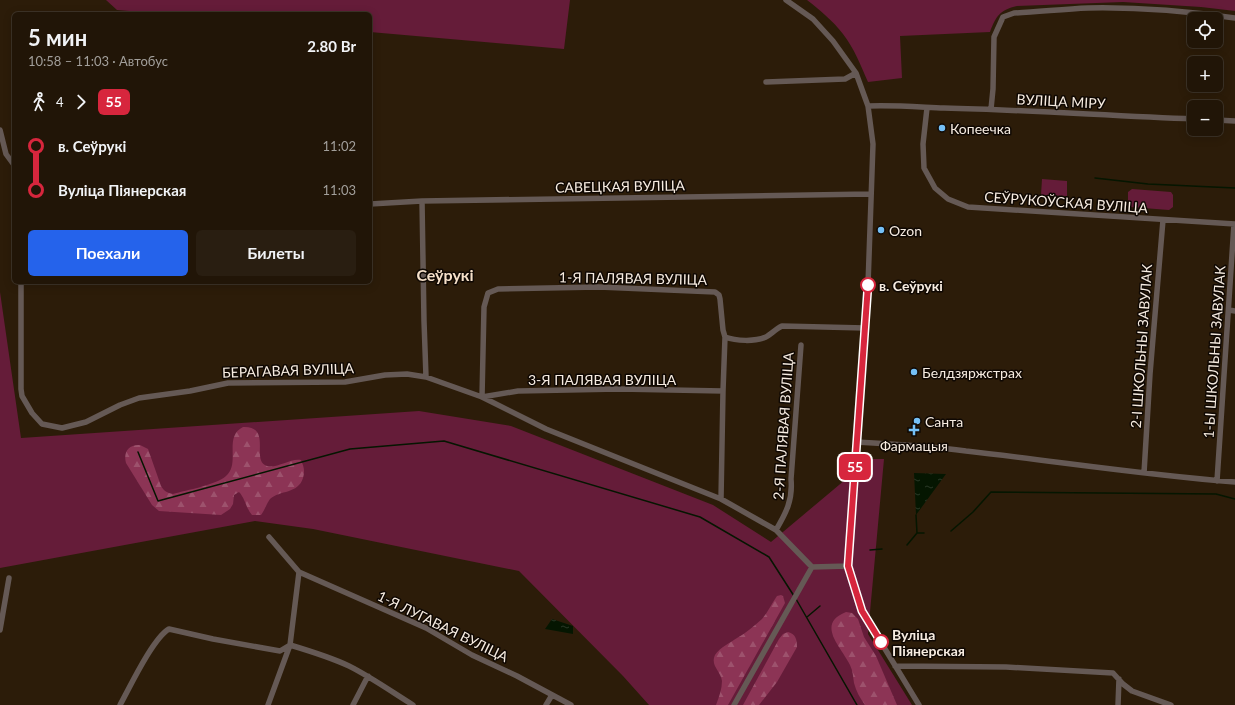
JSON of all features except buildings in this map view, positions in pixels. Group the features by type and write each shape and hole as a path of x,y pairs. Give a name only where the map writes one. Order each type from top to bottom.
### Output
{"street":[{"path":"786,0 813,19 833,41 856,73 868,106 873,144 870,194 868,286 848,566 862,611 919,705"},
{"path":"992,109 994,37 1003,17 1014,13 1088,8 1143,9 1199,13 1235,18"},
{"path":"766,82 845,78 856,73"},
{"name":"ВУЛІЦА МІРУ","path":"868,106 897,105 927,108 992,109 1187,119"},
{"name":"СЕЎРУКОЎСКАЯ ВУЛІЦА","path":"927,108 923,144 924,168 935,188 948,199 968,207 1234,224"},
{"path":"1223,121 1235,122"},
{"path":"0,130 6,154 12,162"},
{"name":"САВЕЦКАЯ ВУЛІЦА","path":"372,204 422,201 870,194"},
{"path":"422,201 426,377"},
{"name":"2-І ШКОЛЬНЫ ЗАВУЛАК","path":"1144,473 1150,374 1163,220"},
{"name":"1-Ы ШКОЛЬНЫ ЗАВУЛАК","path":"1217,481 1234,224"},
{"name":"БЕРАГАВАЯ ВУЛІЦА","path":"21,284 22,396 32,413 42,424 51,427 68,427 86,422 139,398 190,391 228,383 345,382 407,374 426,377 482,397 546,429 721,499 776,530 812,567"},
{"name":"1-Я ПАЛЯВАЯ ВУЛІЦА","path":"482,397 484,307 488,293 498,289 599,287 715,292 719,295 720,299 725,337"},
{"path":"1228,310 1235,310"},
{"path":"721,499 725,337 732,339 759,339 768,336 774,330 782,326 865,328"},
{"name":"2-Я ПАЛЯВАЯ ВУЛІЦА","path":"776,530 788,508 792,489 790,479 801,345"},
{"name":"3-Я ПАЛЯВАЯ ВУЛІЦА","path":"482,397 518,391 619,389 723,391"},
{"path":"856,442 965,450 1144,473 1235,482"},
{"name":"1-Я ЛУГАВАЯ ВУЛІЦА","path":"269,537 299,572 426,628 472,655 517,676 571,705"},
{"path":"734,705 812,567 848,566"},
{"path":"268,705 290,645 299,572"},
{"path":"0,630 9,578"},
{"path":"120,705 138,671 162,633 169,629 213,639 280,651 290,645 315,652 349,666 368,676 413,705"},
{"path":"895,666 1006,667 1113,673 1132,691 1171,705"},
{"path":"353,705 368,676"},
{"path":"1118,705 1119,679"},
{"path":"546,705 552,694"}],"shaded area":[{"path":"106,0 570,0 564,49 372,32 372,12 141,12 117,10"},
{"path":"807,0 1235,0 1235,11 1201,7 1123,2 1017,6 999,14 990,32 900,36 902,78 868,82 847,39 826,16"},
{"path":"1042,179 1067,181 1067,196 1041,195"},
{"path":"1132,189 1171,192 1173,195 1173,207 1169,210 1130,207 1128,205 1128,192"},
{"path":"0,292 21,438 419,411 511,426 713,505 771,542 870,459 884,459 868,634 912,705 649,705 623,676 519,571 313,529 255,521 0,568"}],"green space":[{"path":"243,427 252,428 257,432 262,463 271,467 301,460 304,471 304,476 301,483 297,487 270,499 261,515 252,515 239,492 234,495 233,504 230,509 221,515 159,511 152,505 126,463 126,452 130,447 140,445 148,449 161,486 166,492 173,494 209,485 226,476 230,471 233,457 234,437 237,431"},
{"path":"777,596 783,596 785,603 728,705 716,705 721,690 722,681 714,662 715,655 722,647 747,632 762,619"},
{"path":"846,612 852,613 858,619 864,637 876,656 897,705 865,705 857,692 851,667 833,637 832,630 832,623 837,617"},
{"path":"788,632 793,634 796,638 797,647 777,682 759,705 743,705 779,639 783,634"}],"water":[{"path":"914,473 946,474 916,515"},
{"path":"552,619 573,626 573,634 545,629"}],"waterway":[{"path":"1095,178 1148,184 1235,188"},
{"path":"138,452 158,501 350,449 444,441 700,517 769,557 794,596"},
{"path":"951,531 973,512 991,492 1216,494 1235,499"},
{"path":"907,545 917,533 916,515"},
{"path":"917,533 924,533"},
{"path":"870,550 882,549"},
{"path":"796,599 857,705"},
{"path":"807,617 820,606"}],"bus line":[{"name":"55","path":"868,285 848,566 862,611 881,642"}],"place":[{"name":"Копеечка","path":"942,128"},
{"name":"Ozon","path":"881,230"},
{"name":"в. Сеўрукі","path":"868,285"},
{"name":"Белдзяржстрах","path":"914,372"},
{"name":"Санта","path":"917,421"},
{"name":"Фармацыя","path":"914,430"},
{"name":"Вуліца Піянерская","path":"881,642"}],"district":[{"name":"Сеўрукі","path":"445,274"}]}
